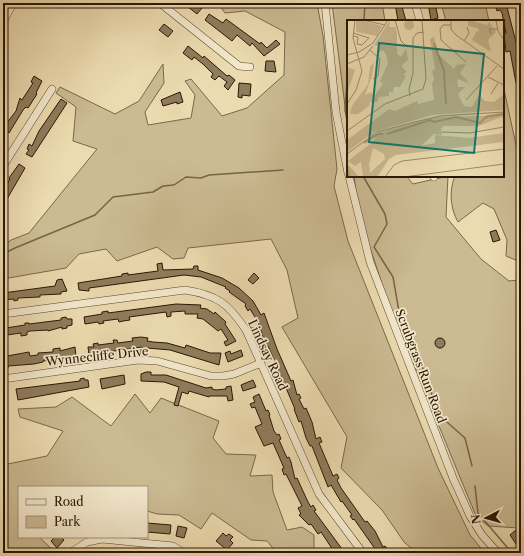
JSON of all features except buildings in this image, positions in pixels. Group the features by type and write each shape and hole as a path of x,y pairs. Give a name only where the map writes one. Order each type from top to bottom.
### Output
{"street":[{"path":"3,22 13,3"},
{"path":"160,3 239,66 250,67"},
{"name":"Scrubgrass Run Road","path":"325,3 336,112 347,170"},
{"path":"415,3 420,20"},
{"path":"519,3 521,13"},
{"path":"3,166 52,90"},
{"name":"Scrubgrass Run Road","path":"349,177 370,262 453,478 470,516 482,535 498,553"},
{"name":"Lindsay Road","path":"3,314 164,291 185,290 203,293 220,301 233,311 246,330 319,494 363,553"},
{"name":"Wynnecliffe Drive","path":"3,379 138,360 157,361 211,376 223,376 234,374 261,363"},
{"path":"70,553 86,542 102,539 173,546 184,553"}],"green space":[{"path":"218,3 317,3 323,36 337,169 334,186 348,241 438,468 470,535 485,553 417,553 404,542 382,510 341,468 347,437 282,327 298,318 287,270 271,239 188,248 184,258 173,259 157,247 117,261 106,249 79,254 66,268 3,279 3,246 11,240 29,233 97,149 73,141 76,107 56,93 60,87 115,114 139,101 163,64 164,83 145,112 148,125 191,118 195,95 185,81 191,79 222,116 247,108 284,75 285,32 245,11 225,13"},
{"path":"332,3 382,3 385,20 347,20 347,122"},
{"path":"441,3 485,3 489,20 446,20"},
{"path":"504,90 521,168 521,270 518,261 506,256 507,240 494,209 483,203 458,222 453,211 451,199 455,177 504,177"},
{"path":"354,177 407,177 413,184 448,177 446,217 481,259 509,281 518,280 521,274 521,530 519,528 488,526 476,516 388,302 359,214"},
{"path":"135,394 150,413 161,398 219,421 213,438 226,454 256,455 250,476 272,475 273,492 287,530 302,527 314,535 314,553 277,553 267,541 251,540 212,513 201,529 179,515 157,514 148,511 148,486 18,486 18,538 40,538 56,553 3,553 3,465 47,456 63,431 20,417 18,409 56,407 72,397 111,426"}],"waterway":[{"path":"364,20 365,3"},
{"path":"347,82 345,110 347,119"},
{"path":"3,254 95,215 113,197 153,192 163,186 174,185 186,177 201,178 209,175 283,170"},
{"path":"364,177 385,214 387,224 374,247 393,277 401,323 418,354 439,415 465,438 472,466"},
{"path":"475,486 478,513 512,553"}]}
